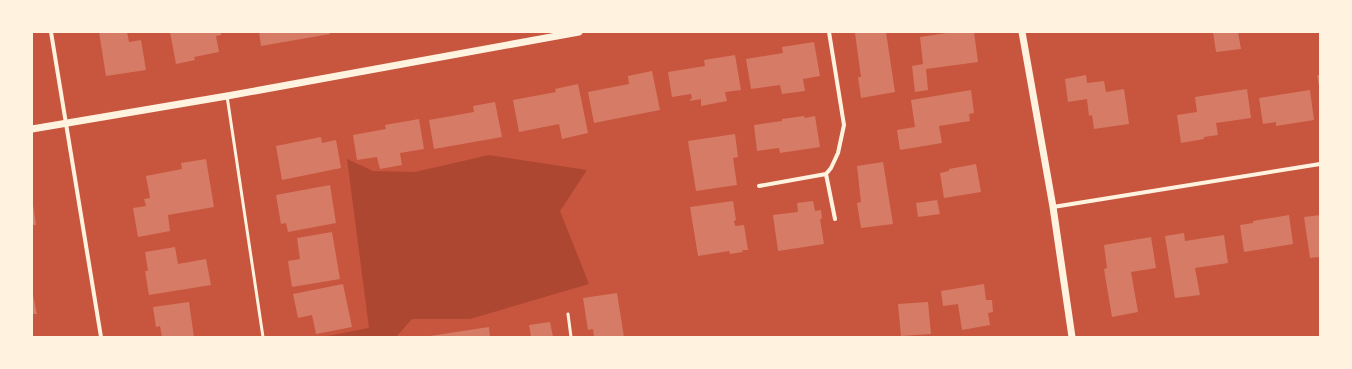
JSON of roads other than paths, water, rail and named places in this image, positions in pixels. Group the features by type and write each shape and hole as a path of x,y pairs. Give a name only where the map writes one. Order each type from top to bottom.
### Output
{"street":[{"path":"51,32 101,337"},
{"path":"32,129 227,96 579,32"},
{"path":"759,186 826,174 831,168 838,153 844,125 829,32"},
{"path":"1022,32 1053,207 1072,337"},
{"path":"1053,207 1320,164"},
{"path":"826,174 835,219"}],"lane":[{"path":"227,96 263,337"},
{"path":"568,314 571,337"}]}
